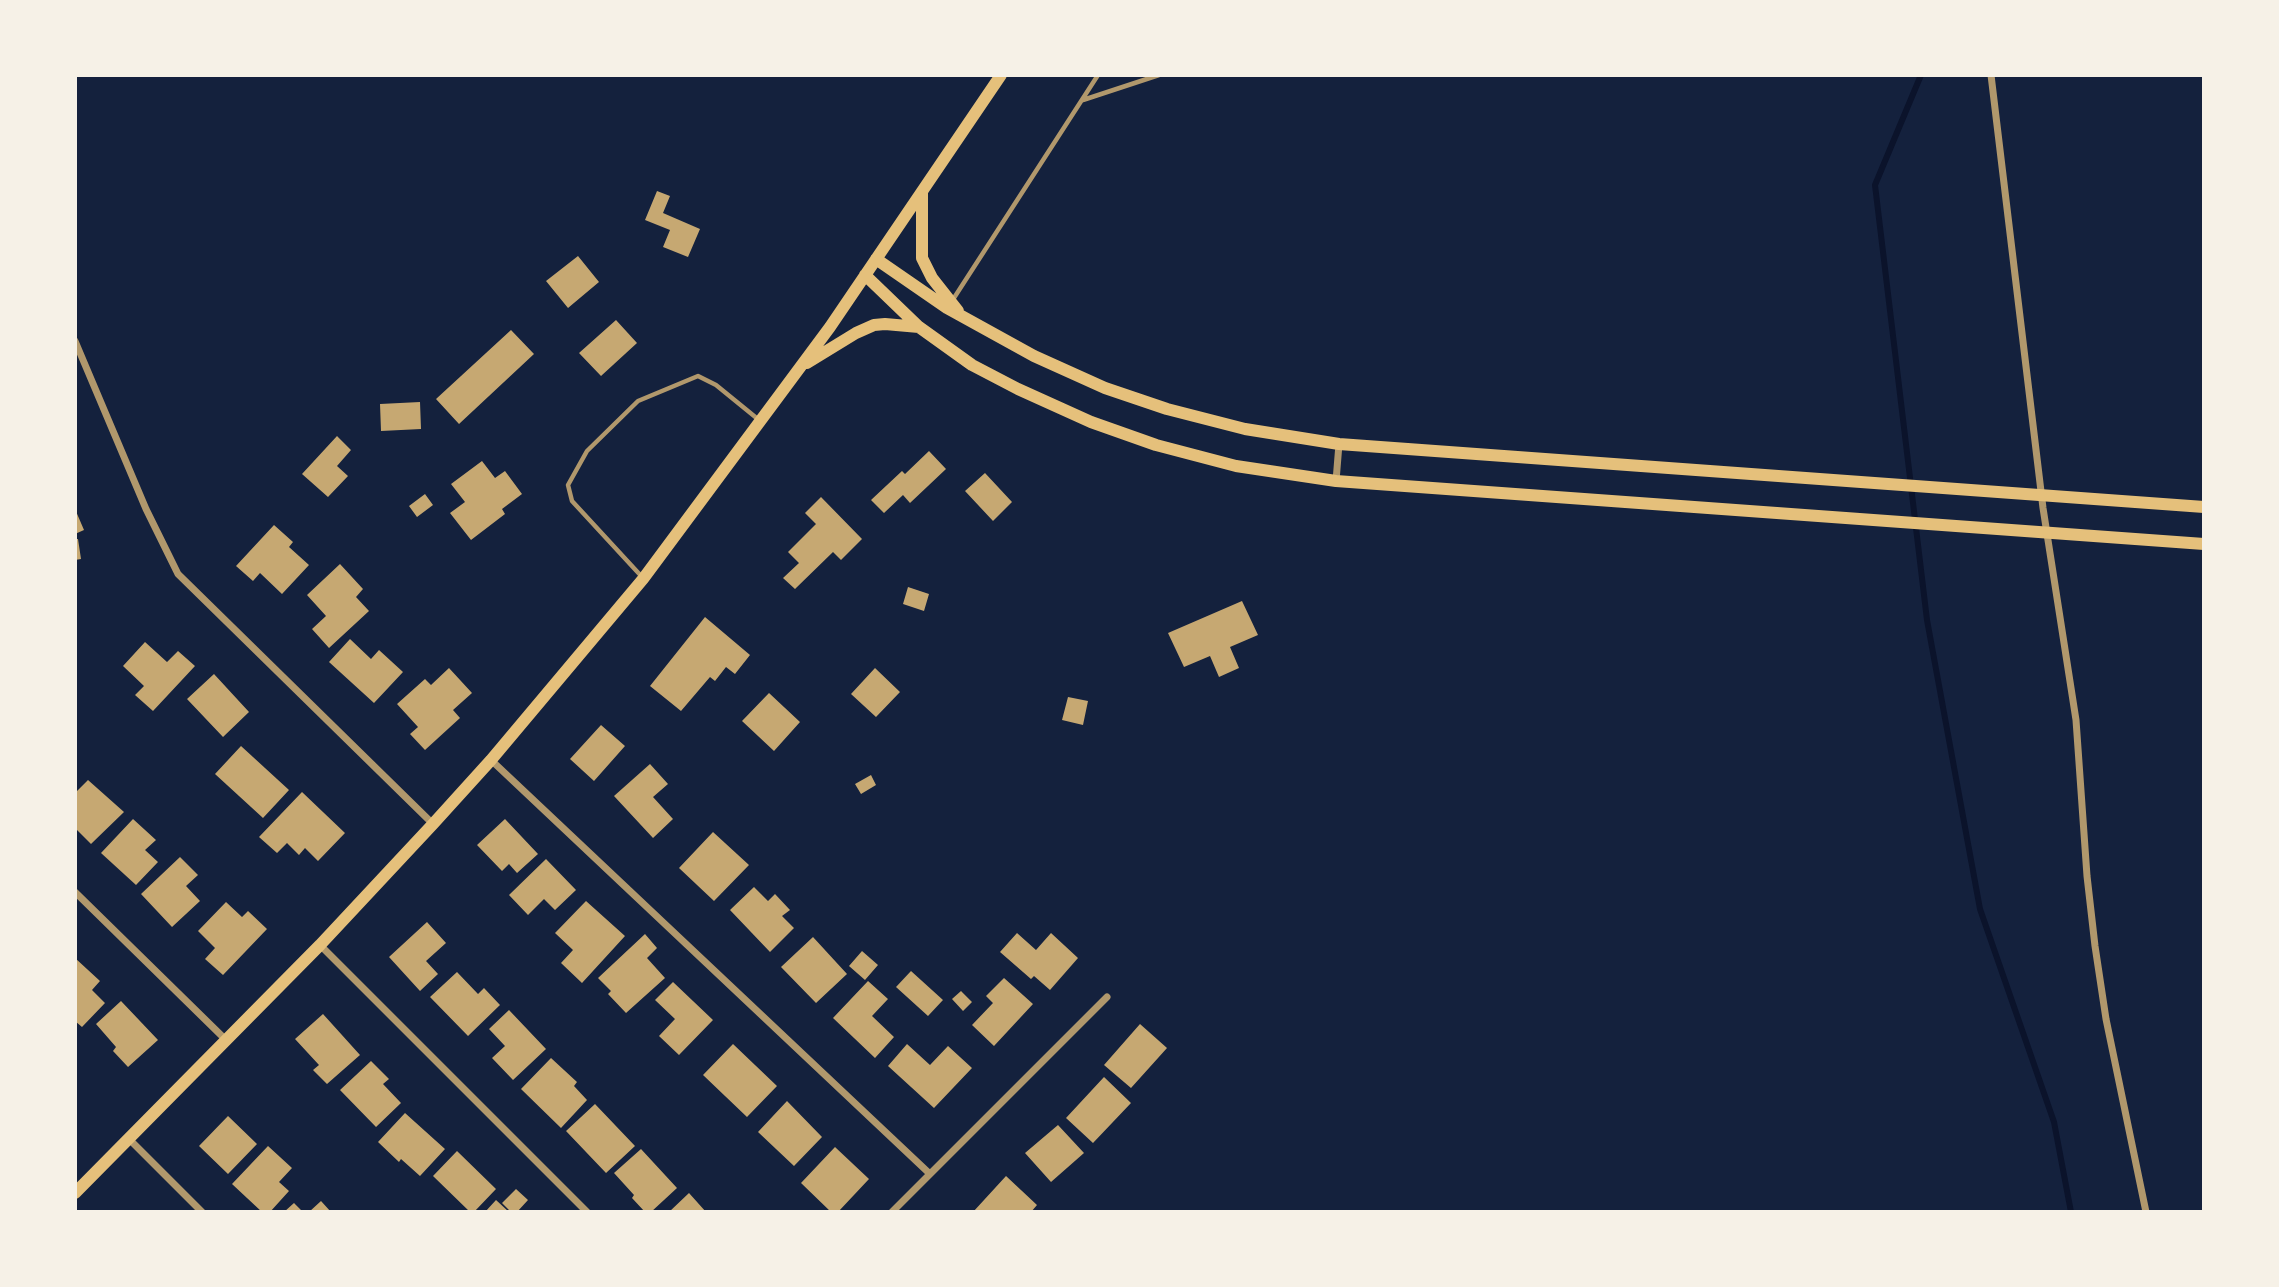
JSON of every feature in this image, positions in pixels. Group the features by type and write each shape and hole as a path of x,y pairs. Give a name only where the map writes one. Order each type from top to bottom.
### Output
{"main road":[{"path":"75,1193 320,945 433,824 491,760 643,579 801,367 1001,75"},
{"path":"922,192 922,258 926,270 949,305"},
{"path":"876,259 962,316 1034,356 1105,388 1154,405 1245,429 1339,444 2204,507"},
{"path":"865,275 919,327 972,365 1018,389 1091,422 1156,445 1237,466 1336,481 2204,544"},
{"path":"801,367 874,325 919,327"}],"street":[{"path":"1991,75 2043,508 2076,720 2087,876 2095,946 2105,1019 2146,1212"},
{"path":"75,341 146,509 178,574 433,824"},
{"path":"1336,481 1339,444"},
{"path":"491,760 930,1174"},
{"path":"75,892 226,1040"},
{"path":"320,945 587,1212"},
{"path":"892,1212 1107,997"},
{"path":"129,1139 202,1212"}],"lane":[{"path":"949,305 1098,75"},
{"path":"1082,100 1159,75"},
{"path":"643,579 572,501 568,485 587,451 638,401 698,376 716,385 761,422"}],"building":[{"path":"657,191 670,196 663,213 700,229 688,257 663,247 670,230 645,220"},
{"path":"578,256 599,282 568,308 546,281"},
{"path":"616,320 637,343 601,376 579,353"},
{"path":"511,330 534,354 459,424 436,399"},
{"path":"420,402 421,429 381,431 380,404"},
{"path":"337,436 351,450 337,466 348,476 328,497 302,474"},
{"path":"929,451 946,469 910,503 903,495 884,513 871,500 902,471 905,474"},
{"path":"482,461 495,478 505,471 522,494 502,509 505,514 471,540 450,513 465,502 451,484"},
{"path":"985,473 1012,502 993,521 965,491"},
{"path":"425,494 433,505 417,517 409,506"},
{"path":"821,497 862,539 841,560 833,552 795,589 783,578 799,563 788,552 816,524 805,513"},
{"path":"75,509 84,530 75,534"},
{"path":"274,525 293,542 289,547 309,565 282,594 260,573 253,581 236,566"},
{"path":"75,539 78,539 81,559 75,560"},
{"path":"340,564 363,589 356,597 369,611 329,648 312,629 326,616 307,595"},
{"path":"908,587 929,594 924,611 903,604"},
{"path":"1242,601 1258,635 1230,647 1239,668 1219,677 1210,656 1184,667 1168,633"},
{"path":"705,617 750,655 735,674 726,667 715,681 710,677 681,711 650,686"},
{"path":"350,639 371,659 379,650 403,672 374,703 329,662"},
{"path":"145,642 167,662 178,651 195,666 153,711 135,695 144,686 123,666"},
{"path":"449,668 472,693 453,710 460,718 425,750 410,734 418,727 397,704 425,679 431,685"},
{"path":"875,668 900,692 876,717 851,694"},
{"path":"214,674 249,712 223,737 187,699"},
{"path":"769,693 800,722 774,751 742,721"},
{"path":"1068,697 1088,701 1083,725 1062,720"},
{"path":"601,725 625,746 594,781 570,759"},
{"path":"241,746 289,790 263,818 215,774"},
{"path":"650,764 668,784 653,797 673,819 653,838 614,796"},
{"path":"871,775 876,785 861,794 855,784"},
{"path":"88,780 124,812 91,844 75,828 75,793"},
{"path":"302,792 345,833 318,861 305,848 299,855 287,843 277,853 259,837"},
{"path":"133,819 156,840 145,850 158,862 136,885 101,853"},
{"path":"505,819 538,854 517,873 509,864 502,871 477,845"},
{"path":"713,832 749,865 714,901 679,868"},
{"path":"180,857 198,875 186,886 200,901 172,927 141,894"},
{"path":"546,859 576,890 555,910 544,899 528,915 509,895"},
{"path":"754,887 768,901 775,894 790,910 782,916 794,928 770,952 730,910"},
{"path":"586,901 625,936 582,983 561,963 573,950 555,933"},
{"path":"226,902 242,917 248,911 267,929 223,975 205,959 215,948 198,931"},
{"path":"427,922 446,943 426,961 438,974 420,991 389,957"},
{"path":"1017,933 1036,950 1051,933 1078,958 1050,990 1034,976 1031,979 1000,952"},
{"path":"645,934 657,948 647,958 665,978 626,1013 608,994 611,991 598,978"},
{"path":"813,937 847,974 816,1003 781,967"},
{"path":"862,951 878,965 865,980 849,966"},
{"path":"75,958 100,981 92,990 105,1003 82,1027 75,1021"},
{"path":"911,971 943,1000 928,1016 896,987"},
{"path":"457,972 478,994 484,988 500,1005 468,1036 430,997"},
{"path":"1004,978 1033,1004 994,1046 972,1025 993,1003 986,996"},
{"path":"868,981 888,999 872,1016 894,1037 875,1058 833,1018"},
{"path":"673,982 713,1020 679,1055 659,1036 675,1019 655,1000"},
{"path":"961,991 972,1002 963,1011 952,999"},
{"path":"121,1001 158,1040 128,1067 113,1051 116,1047 96,1024"},
{"path":"509,1010 546,1049 513,1080 492,1058 505,1046 489,1029"},
{"path":"323,1014 360,1055 327,1084 313,1070 319,1065 295,1039"},
{"path":"1140,1024 1167,1048 1131,1088 1104,1065"},
{"path":"733,1044 777,1086 747,1117 703,1075"},
{"path":"907,1044 930,1065 948,1046 972,1068 934,1108 888,1066"},
{"path":"551,1058 577,1082 574,1086 587,1100 561,1128 521,1089"},
{"path":"371,1061 389,1079 383,1084 401,1103 376,1127 340,1090"},
{"path":"1104,1077 1131,1103 1093,1143 1066,1118"},
{"path":"787,1101 822,1137 794,1166 758,1132"},
{"path":"595,1104 635,1146 606,1173 566,1131"},
{"path":"405,1113 445,1149 420,1176 401,1159 399,1162 378,1142"},
{"path":"228,1116 257,1144 228,1174 199,1146"},
{"path":"1058,1125 1084,1153 1051,1182 1025,1153"},
{"path":"268,1146 292,1168 279,1182 289,1191 270,1212 262,1212 232,1184"},
{"path":"835,1147 869,1179 838,1212 831,1212 801,1183"},
{"path":"641,1149 677,1188 651,1212 645,1212 614,1173"},
{"path":"457,1151 496,1189 474,1212 470,1212 433,1176"},
{"path":"1006,1176 1037,1205 1031,1212 973,1212"},
{"path":"516,1189 528,1200 517,1212 511,1212 502,1203"},
{"path":"689,1193 706,1212 669,1212"},
{"path":"496,1200 509,1212 485,1212"},
{"path":"321,1201 331,1212 309,1212"},
{"path":"294,1203 303,1212 284,1212"}],"waterway":[{"path":"1921,75 1875,185 1927,620 1980,909 2054,1122 2071,1212"}]}
